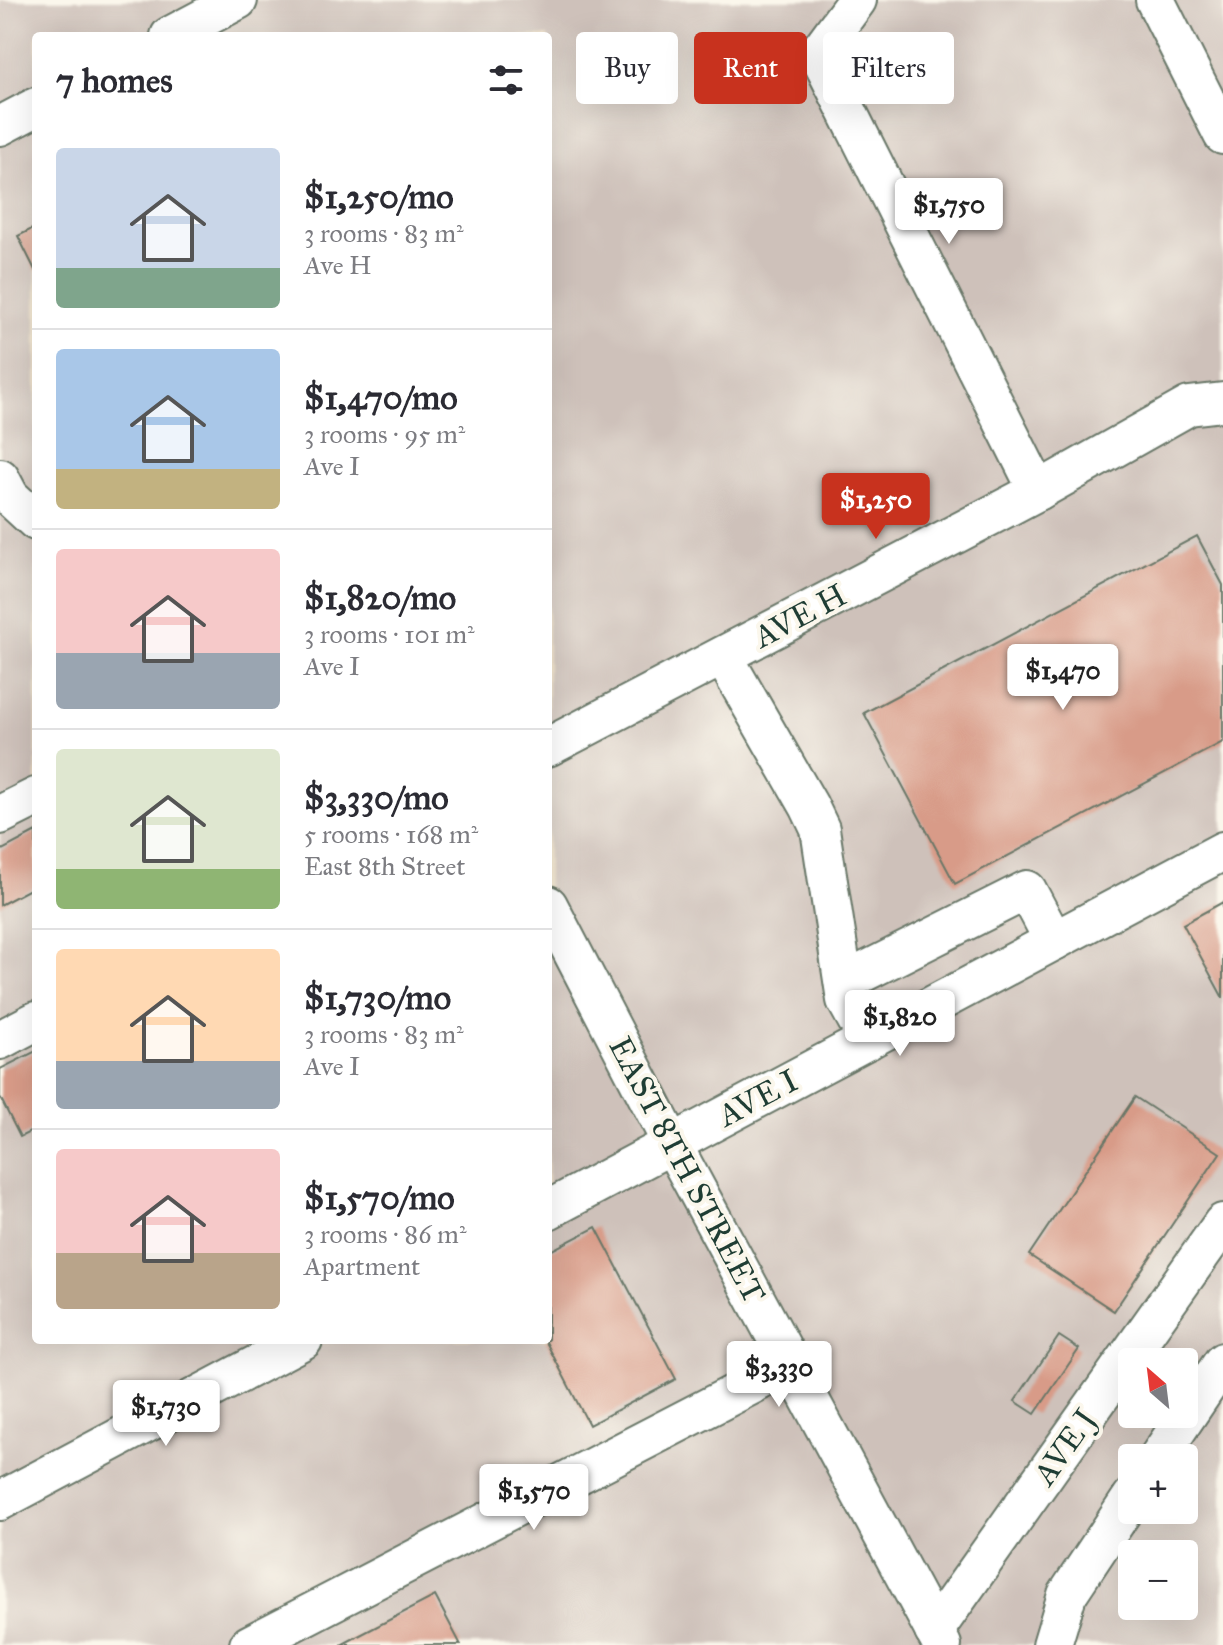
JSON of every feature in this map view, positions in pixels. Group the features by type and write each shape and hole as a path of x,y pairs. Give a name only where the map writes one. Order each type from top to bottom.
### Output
{"street":[{"path":"178,32 238,0"},
{"path":"857,0 818,53 1038,491"},
{"path":"1155,0 1223,135"},
{"path":"0,126 32,109"},
{"name":"AVE H","path":"552,745 1038,491 1189,406 1223,402"},
{"path":"0,478 10,497 32,517"},
{"path":"723,656 820,829 846,1000 868,1040"},
{"path":"0,815 32,799"},
{"name":"AVE I","path":"552,1208 1223,851"},
{"path":"844,982 1027,890 1054,941"},
{"name":"EAST 8TH STREET","path":"552,913 672,1144 938,1638"},
{"path":"0,1040 32,1023"},
{"name":"AVE J","path":"938,1638 1223,1223"},
{"path":"0,1501 295,1344"},
{"path":"1167,1444 1223,1362"},
{"path":"249,1645 790,1365"},
{"path":"1052,1645 1067,1595 1118,1518"}],"shaded area":[{"path":"0,0 1223,0 1223,1645 0,1645"}],"building":[{"path":"32,229 32,264 18,236"},
{"path":"1197,536 1223,585 1223,742 955,884 864,713"},
{"path":"32,834 32,888 0,905 0,851"},
{"path":"1223,902 1223,998 1183,924"},
{"path":"32,1053 32,1131 20,1137 0,1097 0,1069"},
{"path":"1135,1097 1220,1153 1114,1311 1029,1255"},
{"path":"596,1227 676,1379 589,1425 547,1344 552,1344 552,1250"},
{"path":"1059,1336 1079,1349 1035,1414 1015,1401"},
{"path":"435,1596 461,1645 341,1645"}]}
